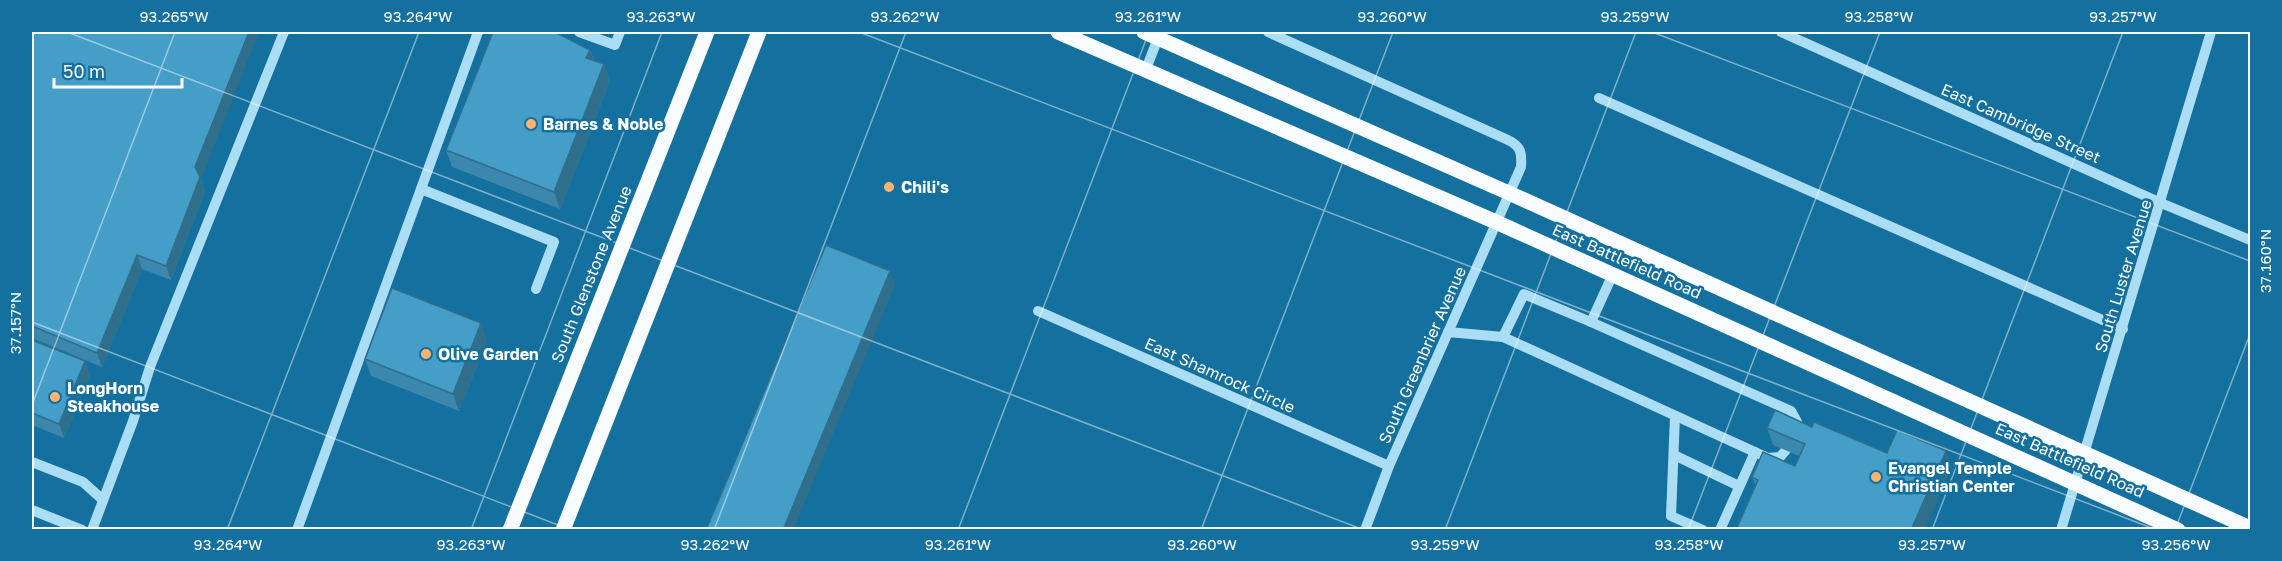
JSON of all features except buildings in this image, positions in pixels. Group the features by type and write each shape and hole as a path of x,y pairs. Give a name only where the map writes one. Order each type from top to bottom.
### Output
{"main road":[{"name":"South Glenstone Avenue","path":"510,530 707,32"},
{"path":"563,530 759,32"},
{"path":"753,48 769,32"},
{"name":"East Battlefield Road","path":"1058,32 1613,274 2178,530"},
{"name":"East Battlefield Road","path":"1154,34 2250,528"}],"street":[{"path":"92,530 133,421 150,367 284,32"},
{"path":"297,530 478,32"},
{"path":"579,32 615,45 620,32"},
{"name":"South Greenbrier Avenue","path":"1268,32 1516,144 1522,156 1521,167 1389,466 1365,530"},
{"name":"East Cambridge Street","path":"1780,32 2161,203 2250,240"},
{"name":"South Luster Avenue","path":"2061,530 2211,32"},
{"path":"1146,69 1154,34"},
{"path":"1599,98 2123,328"},
{"path":"421,189 554,242 536,289"},
{"path":"1591,322 1613,274"},
{"path":"1503,337 1524,294 1791,411 1797,422 1794,433"},
{"name":"East Shamrock Circle","path":"1038,311 1389,466"},
{"path":"1448,332 1503,337 1768,458 1780,457 1785,450"},
{"path":"1675,416 1671,516 1703,530"},
{"path":"1720,530 1755,452"},
{"path":"1674,455 1739,486"},
{"path":"32,462 83,482 103,500"},
{"path":"32,510 82,530"}],"place":[{"name":"Barnes & Noble","path":"531,124"},
{"name":"Chili's","path":"889,187"},
{"name":"Olive Garden","path":"426,354"},
{"name":"LongHorn Steakhouse","path":"55,397"},
{"name":"Evangel Temple Christian Center","path":"1876,477"}]}
